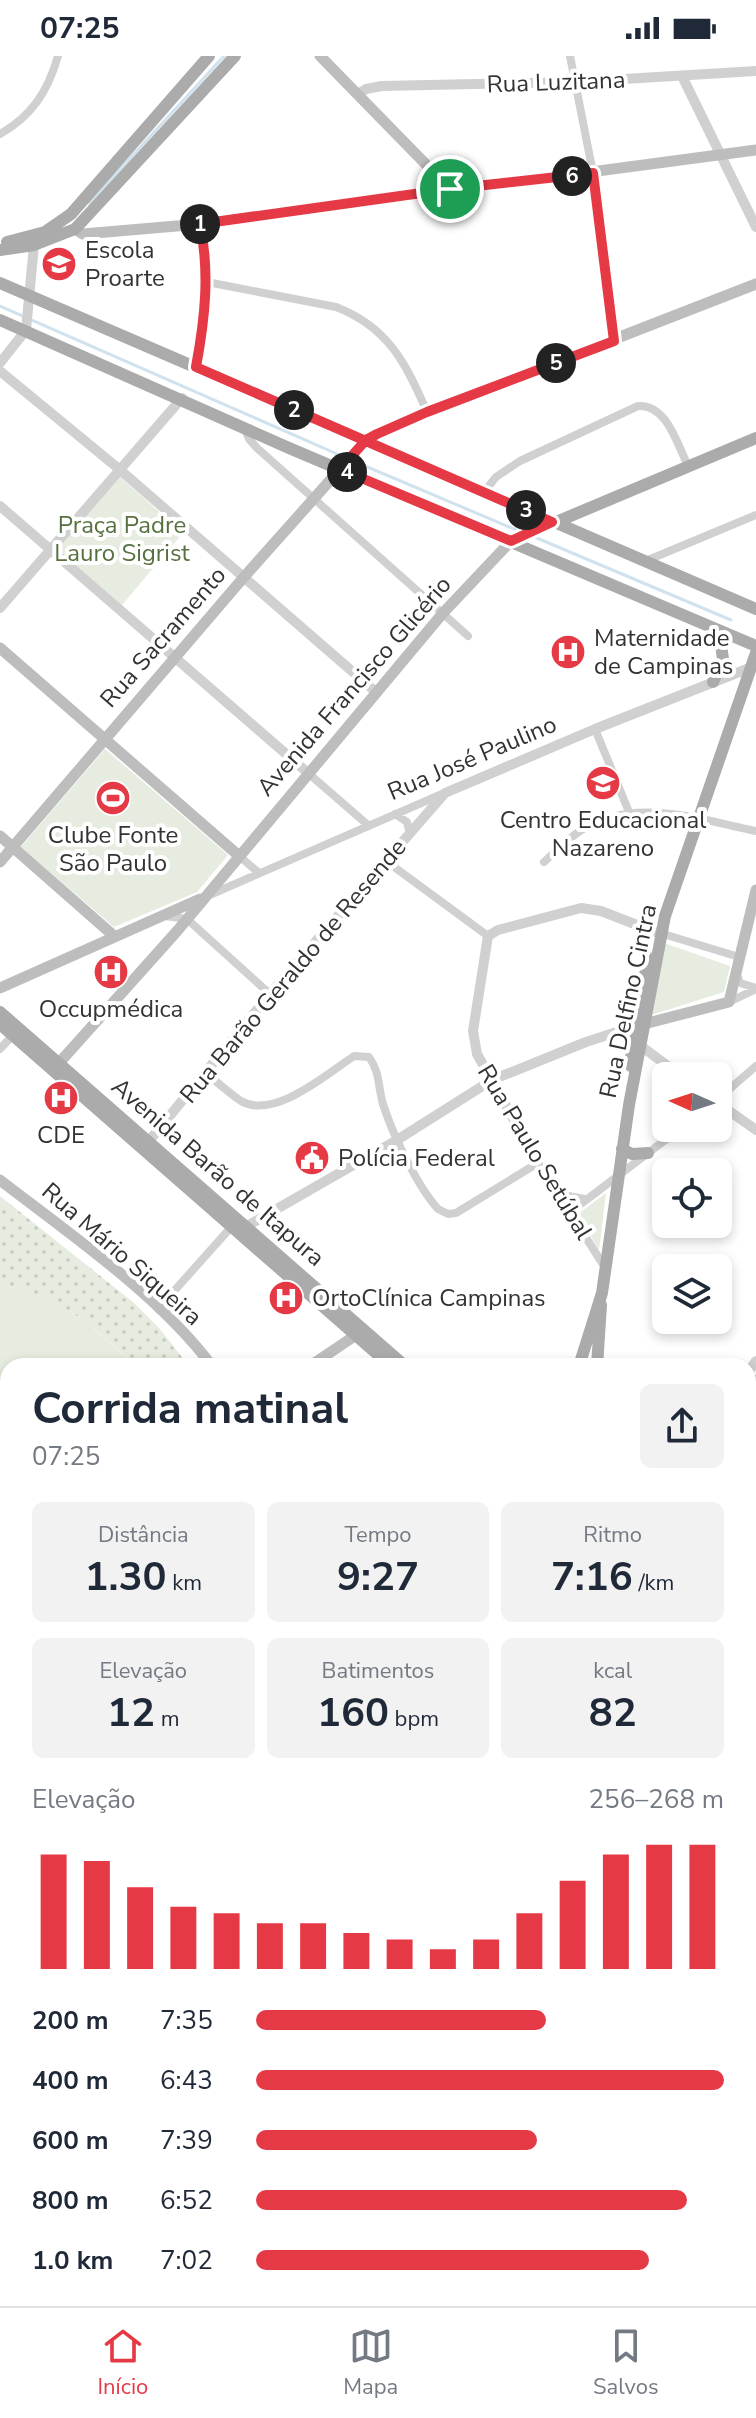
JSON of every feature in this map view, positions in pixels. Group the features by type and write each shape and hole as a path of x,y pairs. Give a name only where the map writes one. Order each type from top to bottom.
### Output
{"main road":[{"path":"0,242 45,232 71,214 209,56"},
{"path":"0,250 34,245 76,228 235,56"},
{"path":"320,56 450,189"},
{"path":"76,228 83,234 200,224 756,150"},
{"path":"196,367 207,282 200,224"},
{"path":"0,283 29,300 196,367 484,492 548,524 648,560 756,609"},
{"name":"Rua Sacramento","path":"0,862 173,658 364,442 427,412 756,284"},
{"path":"0,320 26,326 244,426 516,538 756,646"},
{"name":"Avenida Francisco Glicério","path":"60,1062 208,895 238,855 443,613 516,538 756,438"},
{"path":"713,682 723,659 719,631"},
{"path":"0,648 238,855"},
{"name":"Rua Delfino Cintra","path":"581,1358 602,1293 622,1149 641,1046 638,1026 658,933 756,653"},
{"path":"0,836 114,936"},
{"path":"629,1105 638,1026 729,1002 756,890"},
{"name":"Rua José Paulino","path":"0,988 208,895"},
{"name":"Avenida Barão de Itapura","path":"0,1012 60,1062 233,1225 359,1333 394,1358"},
{"name":"Avenida Barão de Itapura","path":"0,1024 51,1072 247,1226 383,1358"},
{"path":"622,1149 632,1154 648,1153"},
{"name":"Rua Mário Siqueira","path":"0,1180 98,1256 158,1309 204,1358"},
{"path":"598,1358 602,1293"},
{"path":"322,1358 359,1333"},
{"path":"584,1358 599,1351"}],"street":[{"path":"0,134 27,116 41,99 58,56"},
{"path":"570,56 593,173 614,341"},
{"name":"Rua Luzitana","path":"358,94 382,86 575,82 756,71"},
{"path":"682,76 756,227"},
{"path":"0,363 26,326 34,245"},
{"path":"207,282 336,307 354,314 396,350 427,412"},
{"path":"0,371 119,469 376,692"},
{"path":"0,608 182,398"},
{"path":"484,492 496,477 520,461 638,406 648,405 658,411 688,466"},
{"path":"244,426 257,448 468,636"},
{"path":"0,506 369,826"},
{"path":"648,560 756,515"},
{"name":"Rua José Paulino","path":"208,895 595,729 752,667"},
{"path":"595,729 629,812"},
{"name":"Rua Barão Geraldo de Resende","path":"146,1144 270,994 445,793"},
{"path":"544,862 578,833 598,822 629,812 661,812 756,831"},
{"path":"395,814 407,822 410,834"},
{"path":"238,855 259,873"},
{"path":"386,861 488,936 498,930 581,908 601,911 658,933 739,957"},
{"path":"161,916 187,919 270,994"},
{"name":"Rua Paulo Setúbal","path":"488,936 473,1031 477,1054 538,1163 606,1269"},
{"path":"736,971 740,983 756,988"},
{"path":"729,1002 756,988"},
{"path":"247,1226 397,1140 492,1080 586,1042 638,1026"},
{"path":"0,1049 13,1035"},
{"path":"641,1046 662,1062"},
{"path":"206,1073 243,1102 257,1106 274,1104 301,1092 354,1056 369,1057 377,1069 383,1103 397,1140 431,1202 448,1214 456,1213 538,1163"},
{"path":"732,1088 756,1066"},
{"path":"732,1112 756,1130"},
{"path":"569,1213 663,1142"},
{"path":"557,1194 586,1199"},
{"path":"158,1309 233,1225"}],"green space":[{"name":"Praça Padre Lauro Sigrist","path":"118,475 183,533 122,605 57,549"},
{"name":"Clube Fonte São Paulo","path":"105,749 228,855 197,892 114,927 21,847"},
{"path":"664,943 730,966 724,992 648,1016"},
{"path":"606,1193 599,1250 578,1214"},
{"path":"0,1196 133,1302 183,1358 127,1358 90,1325 59,1304 0,1285"},
{"path":"0,1285 22,1289 58,1304 90,1326 127,1358 0,1358"}],"waterway":[{"path":"89,203 224,56"},
{"path":"0,306 344,457"},
{"path":"351,460 521,532"},
{"path":"532,536 731,620"}],"place":[{"name":"Escola Proarte","path":"59,264"},
{"name":"Maternidade de Campinas","path":"568,652"},
{"name":"Centro Educacional Nazareno","path":"603,783"},
{"name":"Clube Fonte São Paulo","path":"113,798"},
{"name":"Occupmédica","path":"111,972"},
{"name":"CDE","path":"61,1098"},
{"name":"Polícia Federal","path":"312,1158"},
{"name":"OrtoClínica Campinas","path":"286,1298"}],"route":[{"path":"450,189 200,224 207,282 196,367 237,386 366,440 546,518 552,522 511,541 340,469 366,440 377,434 614,341 593,173 450,189"}]}
